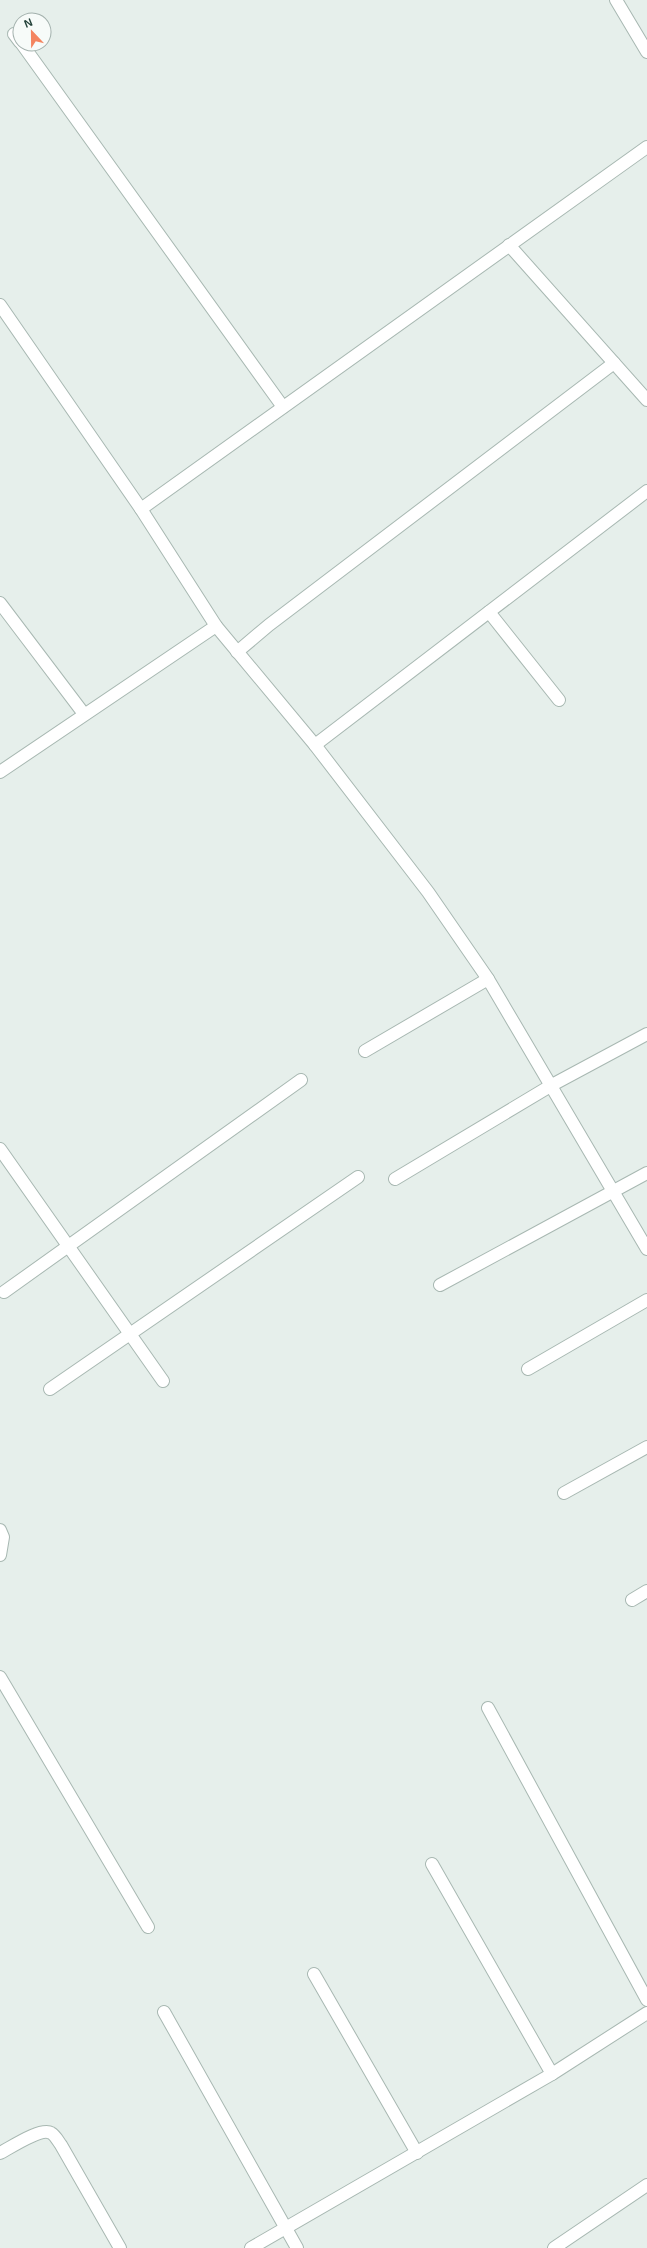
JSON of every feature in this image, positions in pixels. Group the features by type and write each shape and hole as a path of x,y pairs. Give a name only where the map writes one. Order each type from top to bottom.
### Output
{"street":[{"path":"616,0 647,52"},
{"path":"28,52 283,407"},
{"path":"141,509 647,148"},
{"path":"509,245 647,400"},
{"path":"0,305 141,509 216,626 316,745 428,892 488,979 552,1085 612,1191 647,1249"},
{"path":"237,652 269,625 614,363"},
{"path":"316,745 647,491"},
{"path":"0,603 84,714"},
{"path":"489,612 559,700"},
{"path":"0,772 216,626"},
{"path":"365,1051 488,979"},
{"path":"395,1179 552,1085 647,1034"},
{"path":"4,1292 301,1080"},
{"path":"0,1148 163,1381"},
{"path":"440,1285 647,1173"},
{"path":"50,1389 358,1177"},
{"path":"528,1370 647,1300"},
{"path":"564,1493 647,1447"},
{"path":"0,1530 3,1537 0,1555"},
{"path":"632,1600 647,1591"},
{"path":"0,1677 148,1926"},
{"path":"488,1708 647,2000"},
{"path":"432,1864 552,2074"},
{"path":"314,1974 417,2153"},
{"path":"164,2012 297,2248"},
{"path":"251,2248 552,2074 647,2013"},
{"path":"0,2153 37,2133 45,2131 52,2133 61,2145 120,2248"},
{"path":"554,2248 647,2185"}]}
